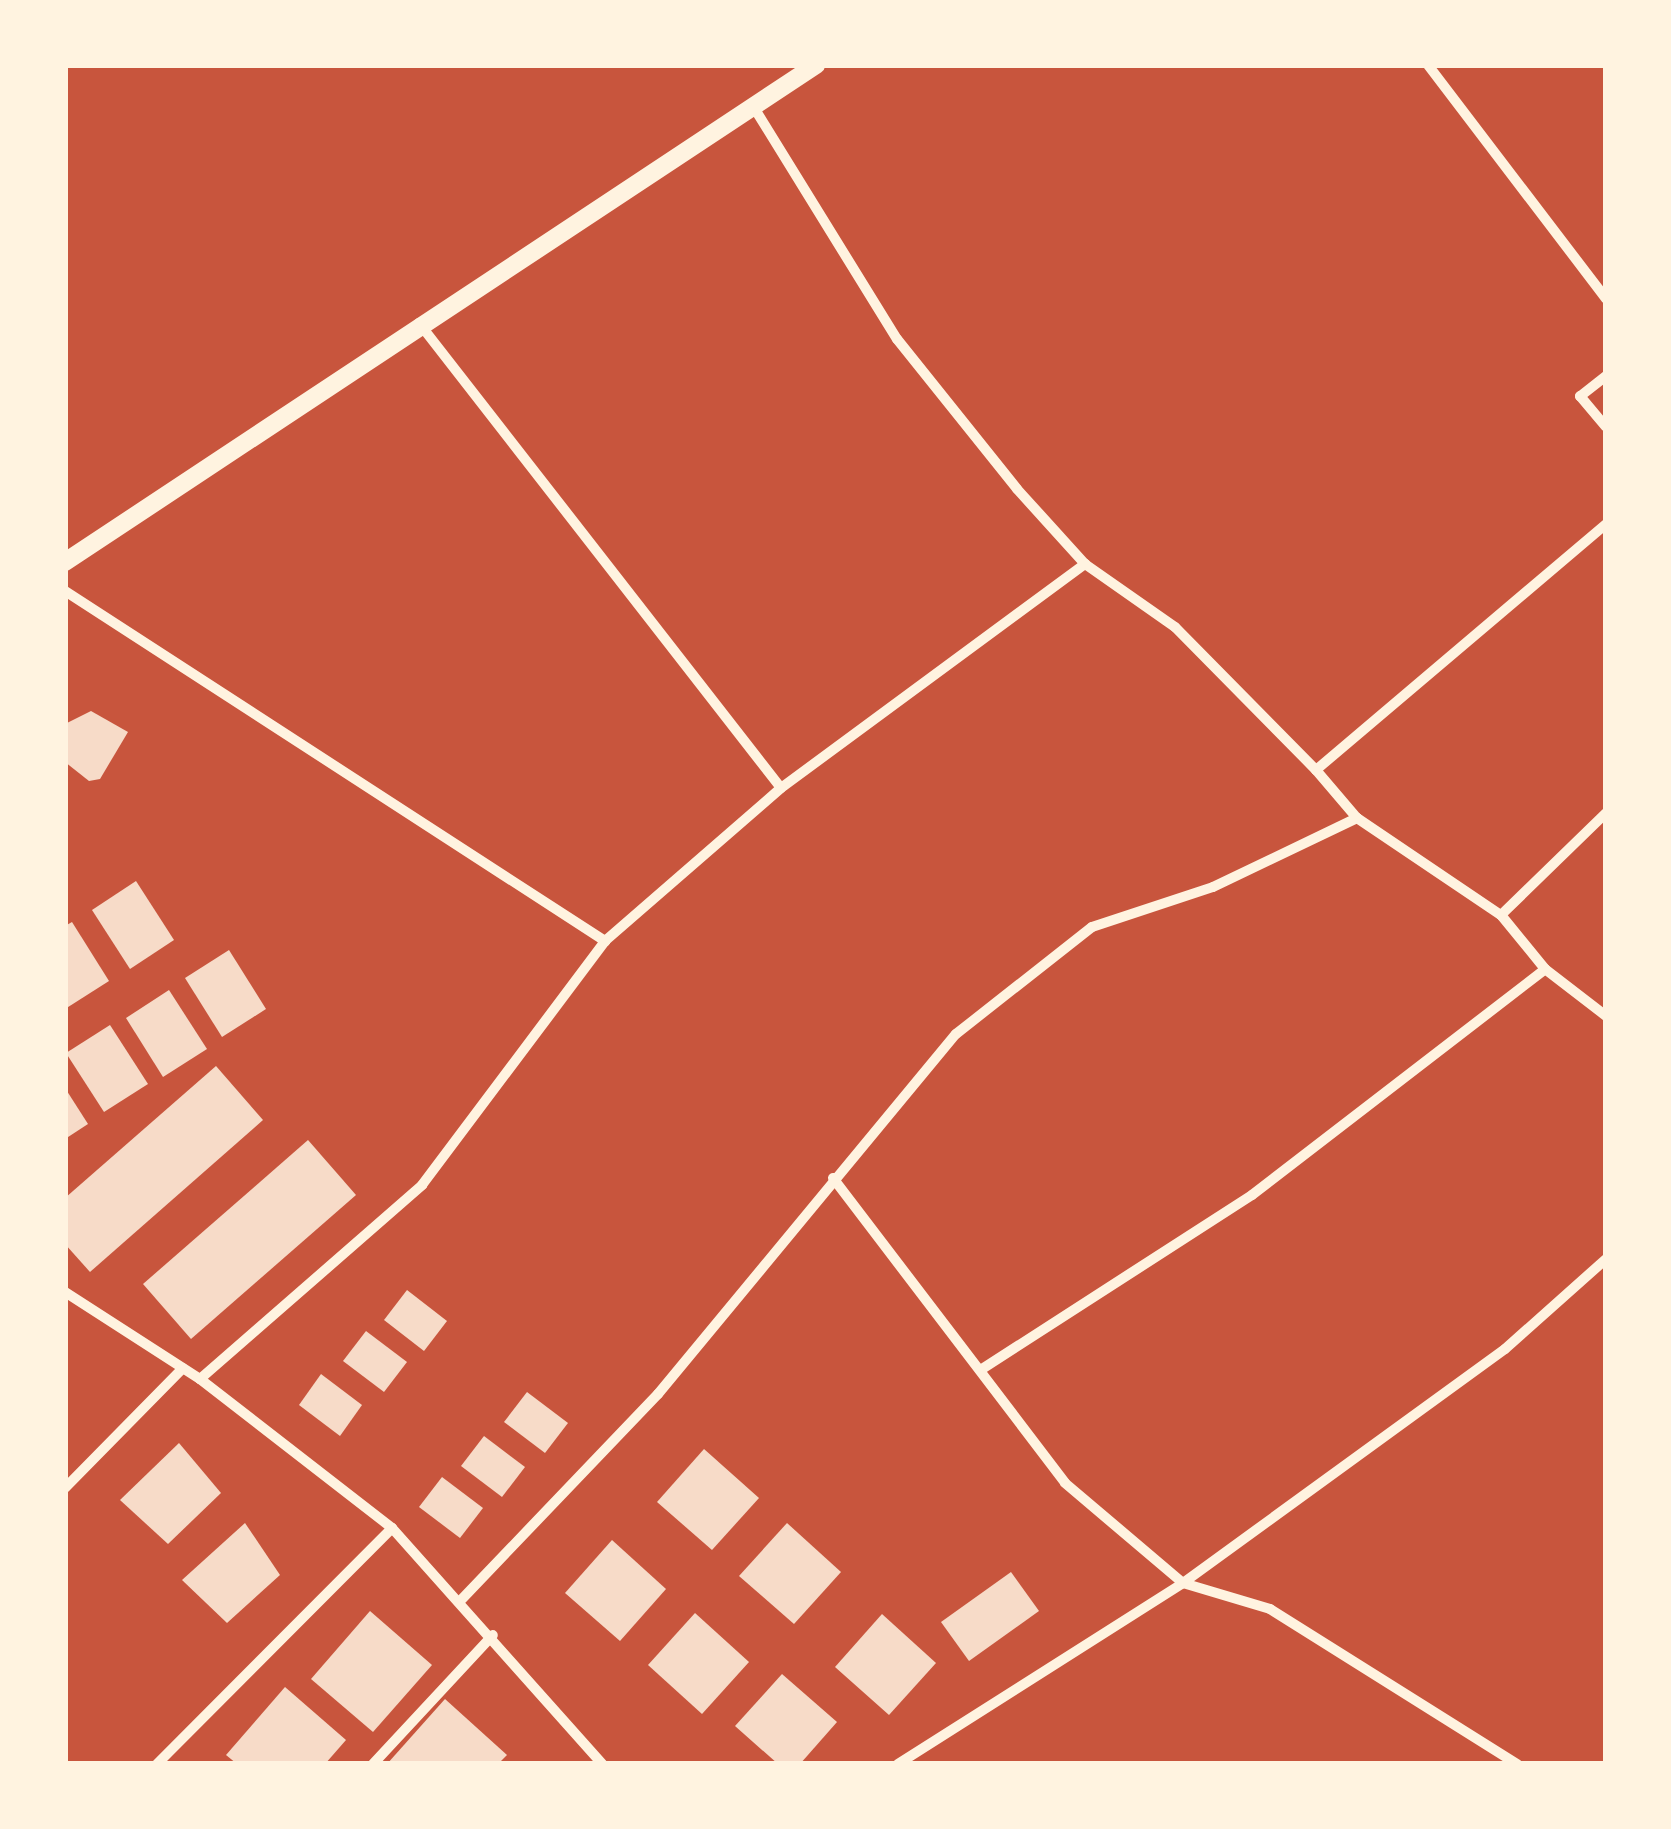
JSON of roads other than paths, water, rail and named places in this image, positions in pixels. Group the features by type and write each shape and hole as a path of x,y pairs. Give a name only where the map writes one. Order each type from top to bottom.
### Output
{"street":[{"path":"65,562 418,320 816,65"},
{"path":"1428,65 1606,299"},
{"path":"752,105 897,339 1086,564 1175,627 1358,818 1501,915 1545,970 1606,1016"},
{"path":"418,320 780,788"},
{"path":"1606,376 1580,396 1606,427"},
{"path":"1316,770 1606,524"},
{"path":"200,1378 422,1185 605,940 780,788 1086,564"},
{"path":"65,591 605,940"},
{"path":"1501,915 1606,813"},
{"path":"462,1599 658,1394 956,1034 1092,927 1213,888 1358,818"},
{"path":"982,1369 1252,1195 1545,970"},
{"path":"833,1178 1065,1483 1183,1583 1270,1609 1517,1764"},
{"path":"898,1764 1183,1583 1505,1349 1606,1259"},
{"path":"65,1292 200,1378 392,1528 462,1599 602,1764"},
{"path":"65,1488 183,1368"},
{"path":"157,1764 392,1528"},
{"path":"373,1764 493,1636"}]}
